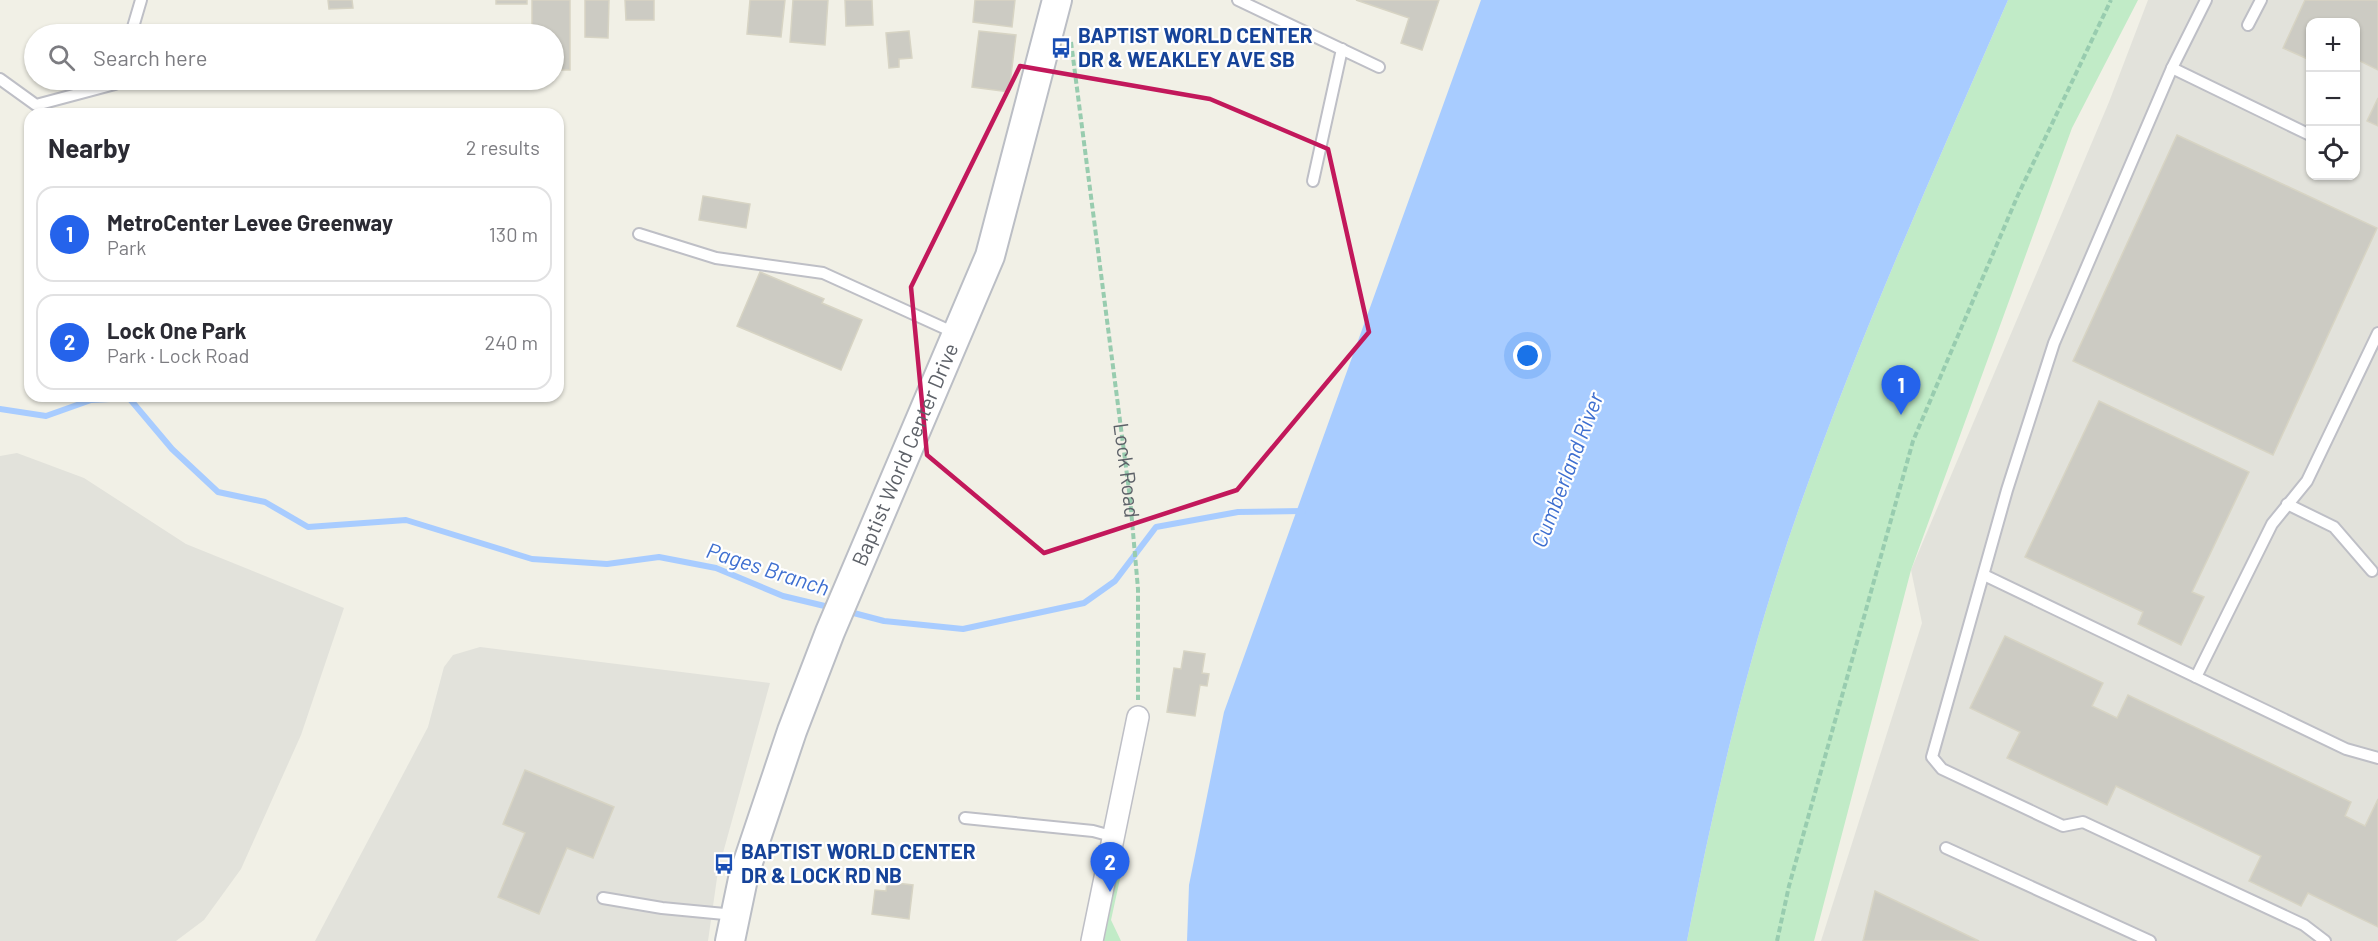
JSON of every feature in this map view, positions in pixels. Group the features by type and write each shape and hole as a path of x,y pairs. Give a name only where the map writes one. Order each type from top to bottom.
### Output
{"street":[{"name":"Baptist World Center Drive","path":"733,928 744,874 792,731 904,455 990,256 1057,0"},
{"path":"1092,941 1138,717"}],"lane":[{"path":"134,24 141,0"},
{"path":"1239,0 1379,67"},
{"path":"2206,0 2172,68 2054,343 2007,490 1932,757 1942,769 2063,826 2084,822 2304,925 2325,941"},
{"path":"2248,25 2261,0"},
{"path":"1313,181 1342,49"},
{"path":"2172,68 2306,133"},
{"path":"0,78 36,105 92,90"},
{"path":"639,234 716,258 823,273 955,333"},
{"path":"2196,677 2272,524 2307,481 2378,333"},
{"path":"2287,504 2334,527 2372,571"},
{"path":"1984,575 2346,749 2378,758"},
{"path":"965,818 1094,831 1115,837"},
{"path":"1946,848 2150,941"},
{"path":"603,898 662,908 733,928"}],"path":[{"path":"1777,941 1789,886 1912,441 2018,195 2112,0"},
{"name":"Lock Road","path":"1070,35 1130,498 1138,590 1138,717"}],"highlighted area":[{"path":"1020,66 1210,99 1328,149 1369,332 1237,490 1044,553 927,455 911,287"}],"shaded area":[{"path":"2148,0 2378,0 2378,941 1821,941 1922,623 1911,570 2109,102"},
{"path":"17,453 84,478 186,544 344,608 301,735 241,869 204,920 176,941 0,941 0,456"},
{"path":"480,647 770,683 718,871 708,941 315,941 428,727 444,667 453,655"}],"green space":[{"path":"2008,0 2138,0 2072,128 1911,570 1814,941 1687,941 1736,718 1767,608 1802,500 1849,374"},
{"path":"1111,861 1123,865 1111,920 1121,941 1092,941"}],"water":[{"name":"Cumberland River","path":"1481,0 2008,0 1849,374 1802,500 1767,608 1736,718 1687,941 1187,941 1189,885 1224,712"}],"building":[{"path":"328,0 352,0 353,8 329,9"},
{"path":"496,0 527,0 527,4 496,4"},
{"path":"532,0 570,0 570,70 564,70 564,24 532,24"},
{"path":"585,0 609,0 608,38 585,37"},
{"path":"625,0 654,0 654,20 626,20"},
{"path":"750,0 785,0 781,37 747,34"},
{"path":"793,0 828,0 825,45 790,42"},
{"path":"845,0 872,0 873,25 846,26"},
{"path":"975,0 1015,0 1012,27 973,22"},
{"path":"1356,0 1439,0 1422,50 1401,43 1409,18"},
{"path":"2305,0 2378,0 2378,70 2360,61 2360,18 2306,18 2306,58 2283,48"},
{"path":"909,31 912,58 899,59 899,67 889,68 886,33"},
{"path":"979,31 1016,35 1009,92 972,87"},
{"path":"2378,98 2378,126 2367,121"},
{"path":"2177,135 2377,228 2273,455 2073,361"},
{"path":"703,196 750,204 746,228 699,220"},
{"path":"760,272 824,299 822,303 862,320 841,370 737,326"},
{"path":"2099,401 2249,472 2192,592 2204,597 2181,645 2138,624 2143,612 2025,557"},
{"path":"2005,636 2103,683 2092,706 2117,718 2128,695 2351,802 2345,816 2365,826 2378,799 2378,927 2308,893 2301,906 2249,881 2261,856 2116,786 2107,805 2007,758 2020,732 1970,708"},
{"path":"1184,651 1205,654 1202,673 1209,674 1207,686 1200,685 1195,716 1167,712 1174,668 1181,669"},
{"path":"525,770 614,807 593,858 567,848 539,914 498,897 525,833 503,824"},
{"path":"887,882 913,885 909,919 872,914 875,890 886,891"},
{"path":"1875,891 1979,941 1863,941"}],"waterway":[{"name":"Pages Branch","path":"0,409 46,416 85,402"},
{"name":"Pages Branch","path":"132,402 172,449 218,492 265,502 308,527 406,520 532,559 607,564 659,557 716,568 783,596 833,608"},
{"name":"Pages Branch","path":"846,611 884,621 963,629 1084,603 1115,581 1156,527 1238,512 1303,511"}],"place":[{"name":"BAPTIST WORLD CENTER DR & WEAKLEY AVE SB","path":"1061,48"},
{"name":"MetroCenter Levee Greenway","path":"1901,415"},
{"name":"BAPTIST WORLD CENTER DR & LOCK RD NB","path":"724,864"},
{"name":"Lock One Park","path":"1110,892"}]}
